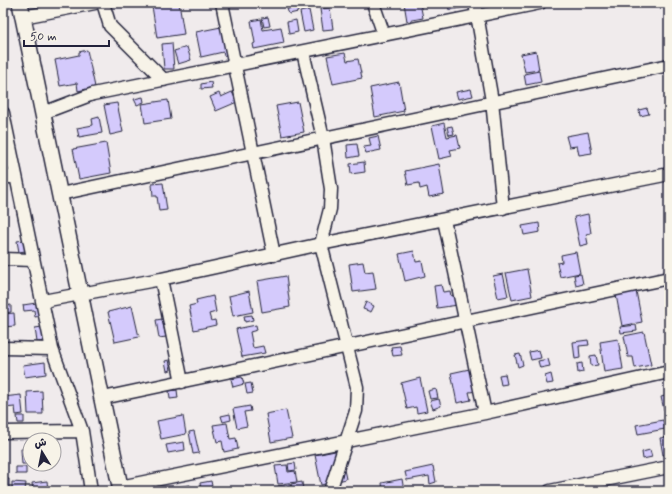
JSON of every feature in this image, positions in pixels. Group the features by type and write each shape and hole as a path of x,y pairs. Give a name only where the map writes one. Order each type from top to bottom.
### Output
{"street":[{"path":"95,3 21,10 82,295 121,489 485,413 669,372"},
{"path":"103,3 110,26 164,80"},
{"path":"222,3 254,152 274,255"},
{"path":"373,3 384,35"},
{"path":"475,3 492,101 503,208"},
{"path":"43,113 93,94 540,3"},
{"path":"303,52 323,138 331,189 330,209 321,244 357,387 356,411 330,491"},
{"path":"60,194 492,101 669,65"},
{"path":"3,113 9,177 33,260 43,301 52,349 82,431 91,491"},
{"path":"43,301 82,295 161,279 321,244 669,174"},
{"path":"444,220 485,413"},
{"path":"3,259 33,260"},
{"path":"103,398 669,278"},
{"path":"161,279 182,382"},
{"path":"3,348 52,349"},
{"path":"3,432 82,431"},
{"path":"550,491 669,467"}],"building":[{"path":"166,3 179,3 184,34 157,38 152,6"},
{"path":"404,3 420,3 423,18 407,21"},
{"path":"448,3 470,3 471,6 449,10"},
{"path":"297,7 298,12 289,14 287,9"},
{"path":"330,8 333,29 323,30 320,9"},
{"path":"309,10 313,30 304,32 300,12"},
{"path":"268,17 270,26 264,27 262,18"},
{"path":"261,19 263,30 281,27 284,43 254,49 253,44 255,43 251,21"},
{"path":"296,20 298,32 289,34 287,22"},
{"path":"226,26 232,55 224,56 223,52 201,57 196,32"},
{"path":"172,43 174,69 164,69 162,44"},
{"path":"187,47 191,60 178,64 174,51"},
{"path":"87,50 95,87 78,91 77,83 60,86 55,60 79,55 79,52"},
{"path":"536,51 539,70 525,72 521,54"},
{"path":"345,53 347,61 358,59 362,78 333,84 327,56"},
{"path":"539,71 541,82 526,85 524,74"},
{"path":"211,82 212,88 201,89 201,84"},
{"path":"399,82 404,111 375,117 370,88"},
{"path":"471,89 473,96 458,99 456,92"},
{"path":"232,92 237,102 216,111 210,97 219,93 221,97"},
{"path":"143,97 144,102 137,105 134,99"},
{"path":"168,100 171,119 145,123 142,104"},
{"path":"298,102 304,132 282,136 276,106"},
{"path":"117,103 123,132 110,135 104,105"},
{"path":"647,108 649,114 640,116 639,110"},
{"path":"99,117 102,133 79,137 77,128 93,125 92,119"},
{"path":"444,123 447,137 457,135 460,148 450,150 452,156 439,159 432,126"},
{"path":"452,126 454,134 449,135 447,127"},
{"path":"588,132 592,153 579,155 577,146 569,147 566,136"},
{"path":"378,136 381,150 366,153 364,147 371,146 369,138"},
{"path":"106,143 111,173 79,179 73,149"},
{"path":"357,144 359,156 348,158 347,145"},
{"path":"364,162 365,172 351,174 350,164"},
{"path":"439,164 444,194 429,197 427,187 420,189 419,183 408,185 405,171"},
{"path":"163,183 167,210 159,211 157,196 153,196 152,184"},
{"path":"588,214 591,233 586,234 588,244 580,246 574,217"},
{"path":"539,223 540,232 524,235 522,226"},
{"path":"24,240 25,251 19,252 17,241"},
{"path":"414,251 416,262 422,261 425,276 405,281 399,254"},
{"path":"576,252 580,273 560,277 557,263 562,262 561,255"},
{"path":"363,262 365,272 373,271 376,289 353,292 349,264"},
{"path":"527,269 532,296 512,300 506,273"},
{"path":"503,274 508,296 498,298 493,276"},
{"path":"581,274 583,284 576,286 574,275"},
{"path":"286,276 290,307 262,312 257,281"},
{"path":"441,285 443,292 450,291 451,296 456,295 458,305 437,308 434,286"},
{"path":"249,291 253,312 233,316 229,296"},
{"path":"636,291 642,322 622,326 616,295"},
{"path":"213,296 216,312 209,314 211,321 215,320 216,325 194,330 189,306 197,304 196,300"},
{"path":"43,302 45,315 35,317 34,310 24,311 23,305"},
{"path":"366,302 374,306 371,312 363,309"},
{"path":"11,305 11,312 4,313 4,306"},
{"path":"132,306 139,337 115,342 108,312"},
{"path":"14,313 15,326 3,327 3,314"},
{"path":"252,315 253,320 245,322 244,316"},
{"path":"162,319 166,337 159,338 156,320"},
{"path":"256,325 257,330 250,332 253,348 263,346 265,353 242,357 236,329"},
{"path":"636,325 637,331 621,333 620,327"},
{"path":"49,326 51,340 37,342 35,328"},
{"path":"644,332 651,365 635,368 633,357 628,357 624,336"},
{"path":"618,339 623,369 604,372 600,342"},
{"path":"588,340 589,345 579,346 580,358 575,359 573,342"},
{"path":"400,346 402,355 393,356 391,347"},
{"path":"539,350 541,358 531,360 529,352"},
{"path":"520,354 523,365 518,367 515,355"},
{"path":"596,355 598,365 591,366 590,356"},
{"path":"548,359 550,366 540,368 538,361"},
{"path":"169,360 171,370 167,371 165,361"},
{"path":"45,362 46,374 25,377 23,365"},
{"path":"582,363 583,372 578,373 577,364"},
{"path":"474,368 479,391 469,392 471,400 457,403 451,373"},
{"path":"505,374 507,384 501,385 499,375"},
{"path":"551,374 553,383 547,384 545,376"},
{"path":"242,377 244,384 233,387 231,379"},
{"path":"420,378 427,411 417,413 416,407 407,409 401,383"},
{"path":"251,383 253,393 247,394 245,384"},
{"path":"436,389 438,398 430,399 428,391"},
{"path":"177,390 178,398 170,399 169,391"},
{"path":"42,391 43,414 28,414 27,392"},
{"path":"21,395 23,414 16,415 15,407 3,408 3,397"},
{"path":"669,395 669,409 664,410 661,397"},
{"path":"439,399 441,406 433,409 430,401"},
{"path":"250,406 251,411 244,412 247,426 237,428 233,409"},
{"path":"286,410 292,438 271,442 266,414"},
{"path":"230,414 231,420 223,422 221,416"},
{"path":"17,416 24,416 24,423 18,423"},
{"path":"183,416 186,434 161,439 157,421"},
{"path":"663,420 665,429 638,434 636,425"},
{"path":"227,423 230,439 236,438 238,449 224,452 222,441 217,442 213,425"},
{"path":"194,431 199,453 193,454 189,432"},
{"path":"667,437 669,454 663,455 660,438"},
{"path":"184,442 185,450 168,453 166,445"},
{"path":"340,450 346,479 321,485 315,455"},
{"path":"650,450 652,457 643,459 642,452"},
{"path":"295,463 296,470 289,471 288,464"},
{"path":"287,465 288,472 295,471 297,482 278,484 275,466"},
{"path":"433,466 436,482 430,484 429,476 407,480 405,472"},
{"path":"16,467 22,467 22,472 26,472 26,474 16,474"},
{"path":"3,479 9,479 9,491 3,491"},
{"path":"402,479 404,491 383,491 382,483"},
{"path":"47,481 48,491 33,491 32,483"},
{"path":"211,481 213,491 201,491 200,483"},
{"path":"12,482 26,483 25,490 12,489"},
{"path":"302,482 303,490 292,491 291,484"},
{"path":"290,484 291,491 279,491 278,486"},
{"path":"190,485 192,491 172,491 171,488"}]}
